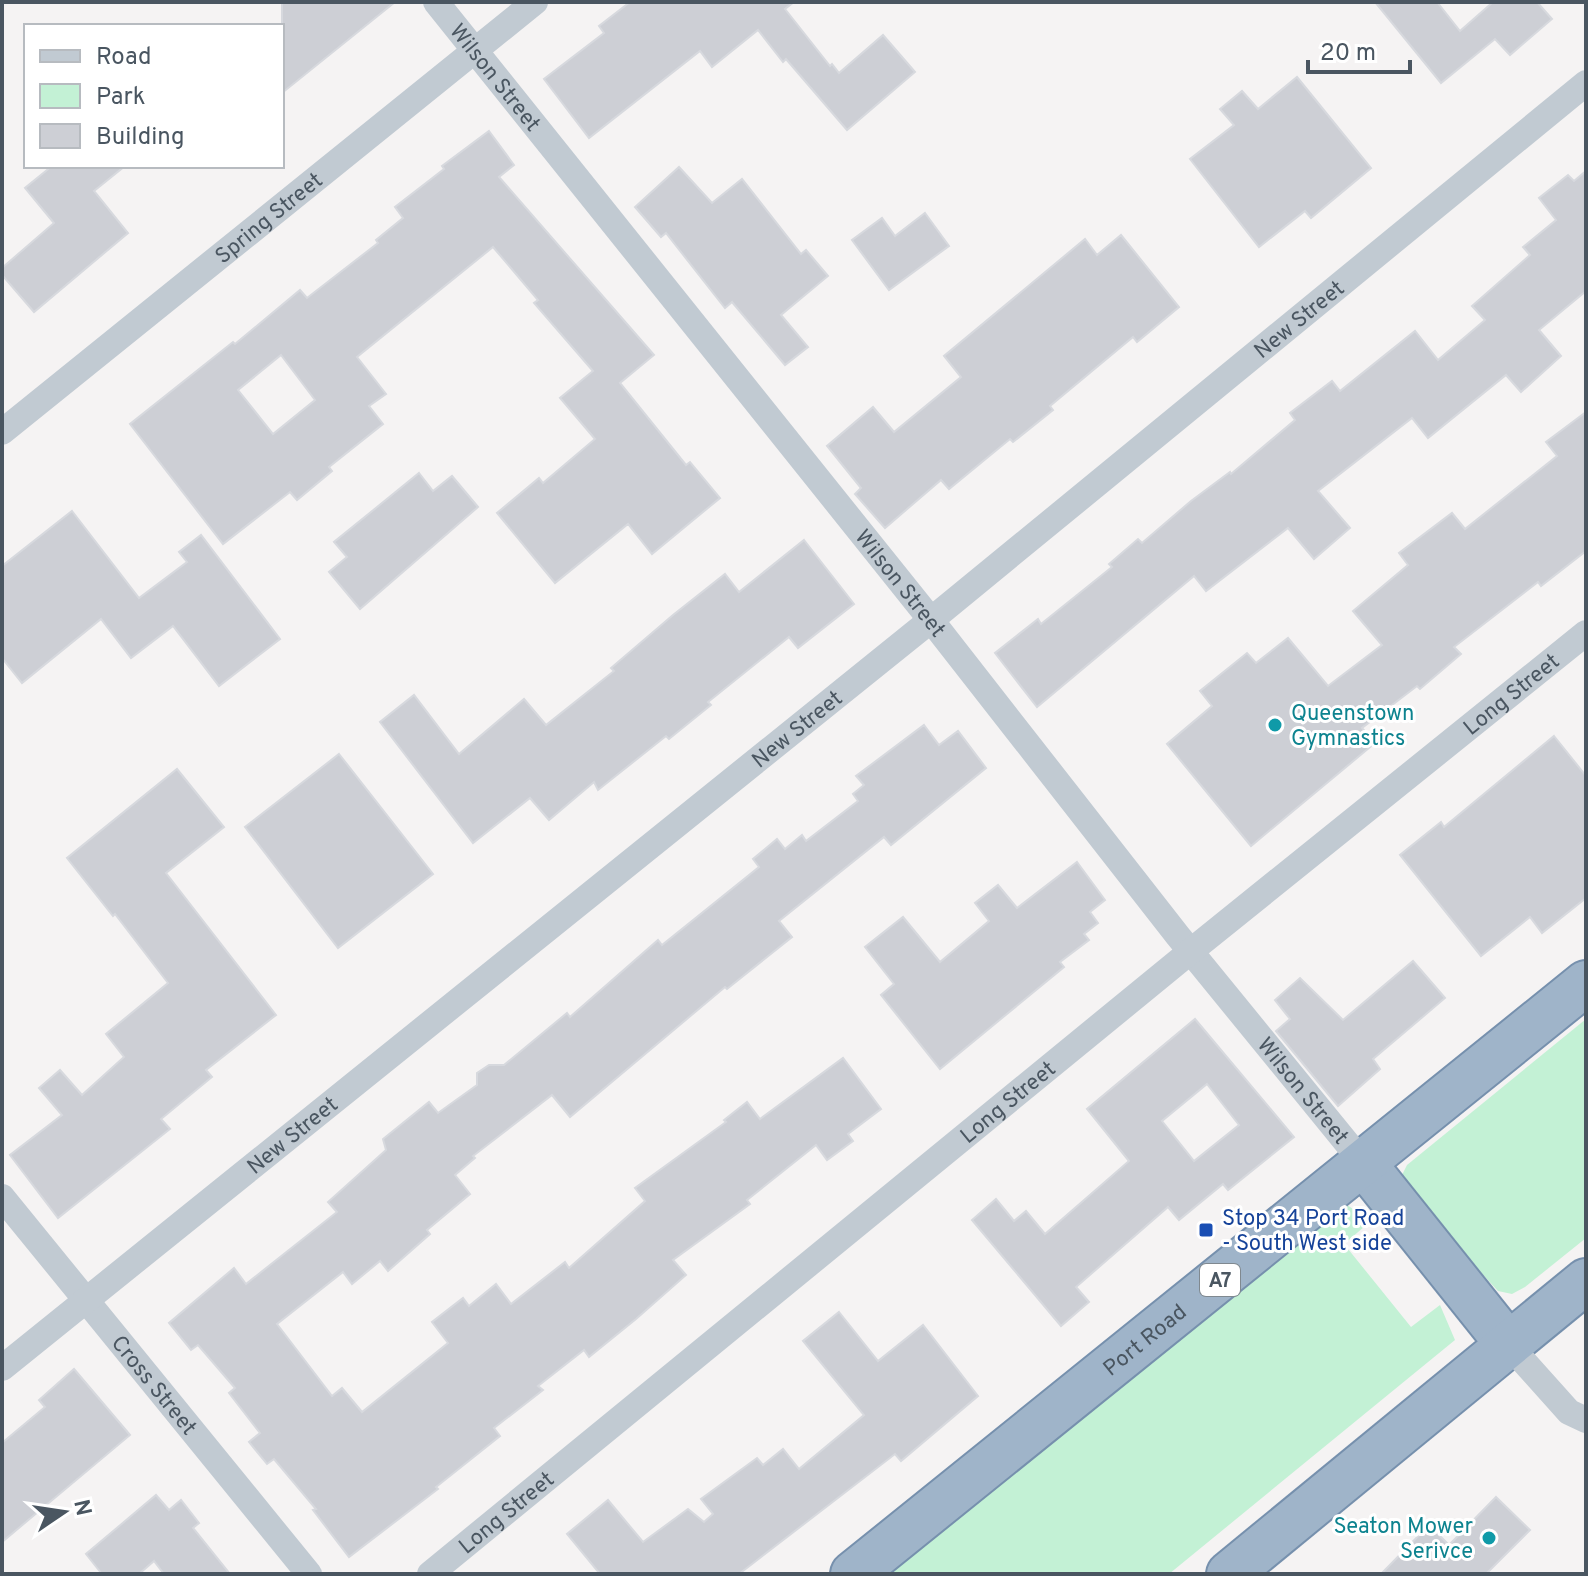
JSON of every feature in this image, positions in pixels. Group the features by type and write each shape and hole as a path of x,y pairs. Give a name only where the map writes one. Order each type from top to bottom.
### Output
{"highway":[{"name":"Port Road","path":"853,1574 1586,983"},
{"path":"1364,1164 1508,1344"},
{"path":"1229,1574 1586,1281"}],"street":[{"name":"Wilson Street","path":"436,2 1364,1164"},
{"name":"Spring Street","path":"2,432 535,2"},
{"name":"New Street","path":"2,1368 931,620 1586,83"},
{"name":"Long Street","path":"430,1574 1191,951 1586,633"},
{"name":"Cross Street","path":"2,1197 309,1574"},
{"path":"1508,1344 1569,1412 1586,1420"}],"green space":[{"path":"1586,1019 1586,1238 1525,1287 1512,1294 1498,1291 1405,1190 1401,1177 1407,1165"},
{"path":"1347,1205 1371,1221 1344,1244 1411,1327 1440,1305 1455,1340 1169,1574 887,1574"}],"building":[{"path":"282,2 395,2 284,91"},
{"path":"630,2 794,2 785,9 839,73 883,35 915,72 847,130 786,59 783,62 758,30 712,67 700,51 589,138 544,79 604,33 599,26"},
{"path":"1375,2 1437,2 1460,31 1493,2 1537,2 1552,19 1510,55 1495,39 1441,83"},
{"path":"1297,77 1371,168 1311,218 1305,211 1259,247 1190,159 1234,125 1220,109 1242,91 1258,109"},
{"path":"489,131 514,165 499,177 654,355 620,383 686,465 690,462 720,498 652,554 628,524 555,583 497,513 539,478 543,483 595,439 560,398 593,371 534,303 538,300 493,247 357,357 386,394 369,406 383,424 329,467 332,471 297,500 290,492 223,544 130,424 300,290 307,298 378,243 376,240 403,218 395,207 444,169 442,166","holes":["281,355 315,400 273,434 238,390"]},
{"path":"679,167 712,203 742,179 801,254 806,250 828,276 781,315 808,347 785,365 732,302 725,308 666,233 661,237 635,207"},
{"path":"50,168 123,168 94,191 128,233 34,312 2,275 2,268 54,223 25,188"},
{"path":"1586,171 1586,291 1539,330 1561,356 1521,392 1506,375 1428,438 1412,418 1318,491 1350,528 1314,559 1288,528 1206,591 1194,576 1037,707 995,653 1038,619 1041,624 1112,567 1109,564 1138,539 1142,543 1191,501 1231,474 1295,420 1290,413 1332,381 1340,391 1415,331 1438,360 1485,320 1472,306 1530,255 1523,247 1556,220 1539,198 1568,175 1574,181"},
{"path":"925,213 949,246 889,290 852,240 882,218 895,236"},
{"path":"1121,235 1179,307 1137,342 1133,337 1050,406 1053,410 1013,442 1010,439 949,489 941,480 885,528 855,494 861,488 827,446 873,407 894,432 961,377 944,356 1085,239 1097,255"},
{"path":"1586,412 1586,551 1541,586 1538,582 1454,647 1461,654 1420,689 1417,686 1362,728 1375,743 1251,846 1167,744 1212,706 1200,691 1247,653 1256,663 1288,638 1328,686 1382,645 1353,611 1408,565 1399,553 1452,513 1465,529 1557,456 1546,442"},
{"path":"419,473 433,491 452,476 478,507 360,609 329,572 347,557 334,542"},
{"path":"72,511 139,598 187,562 179,552 201,535 280,639 219,686 173,626 131,658 101,619 22,683 2,658 2,566"},
{"path":"804,540 854,604 798,648 789,637 708,702 711,705 669,739 666,736 598,790 594,782 549,820 530,798 473,843 380,722 414,695 459,754 524,699 546,725 614,671 611,668 725,574 739,592"},
{"path":"924,725 939,745 958,731 986,768 891,845 884,837 779,921 792,937 727,989 725,987 570,1117 552,1095 473,1156 475,1158 455,1175 470,1194 427,1230 430,1234 388,1271 380,1261 352,1284 343,1272 277,1324 332,1396 342,1388 362,1412 448,1343 432,1322 463,1298 469,1306 496,1284 511,1304 565,1262 569,1268 645,1201 635,1188 726,1122 724,1120 747,1102 760,1119 843,1058 881,1109 848,1134 853,1141 827,1160 816,1145 747,1200 750,1204 673,1260 686,1275 589,1357 584,1350 538,1386 543,1390 494,1428 500,1436 436,1487 438,1489 349,1557 313,1510 316,1509 274,1459 267,1464 249,1442 260,1433 229,1393 235,1388 198,1345 191,1350 169,1323 234,1268 246,1284 337,1212 328,1202 386,1150 383,1139 429,1102 438,1113 477,1085 477,1073 489,1065 504,1065 567,1013 570,1017 658,940 662,945 759,867 753,859 777,839 785,849 802,835 806,841 858,801 853,794 864,785 856,776"},
{"path":"1554,736 1586,776 1586,898 1542,933 1530,917 1481,956 1400,855 1441,822 1444,827"},
{"path":"339,754 433,874 338,948 245,827"},
{"path":"177,769 224,827 166,873 276,1015 206,1070 212,1077 161,1119 170,1129 58,1218 10,1155 62,1115 39,1088 60,1070 82,1095 124,1057 106,1034 168,983 67,858"},
{"path":"1077,862 1105,900 1090,912 1098,923 1084,934 1089,940 1060,962 1064,967 940,1069 881,995 894,984 865,947 903,917 940,962 989,921 975,903 998,885 1017,908"},
{"path":"1413,961 1445,998 1373,1059 1380,1069 1338,1106 1276,1031 1290,1019 1275,1000 1300,978 1343,1020"},
{"path":"1195,1019 1294,1137 1228,1190 1223,1184 1179,1220 1168,1207 1076,1287 1089,1302 1061,1326 972,1220 996,1199 1014,1221 1026,1211 1045,1234 1129,1161 1087,1109","holes":["1207,1084 1239,1125 1194,1161 1162,1121"]},
{"path":"839,1312 878,1361 923,1325 978,1396 901,1461 895,1454 739,1574 600,1574 567,1534 608,1500 643,1542 688,1509 704,1522 713,1514 701,1499 757,1458 763,1465 783,1449 799,1469 864,1415 803,1341"},
{"path":"74,1369 130,1435 2,1542 2,1443 45,1407 39,1400"},
{"path":"156,1495 169,1510 181,1500 199,1523 193,1528 230,1574 164,1574 154,1561 139,1574 102,1574 86,1554"},
{"name":"Seaton Mower Serivce","path":"1496,1497 1530,1530 1486,1574 1381,1574 1429,1525 1449,1545"}],"place":[{"name":"Queenstown Gymnastics","path":"1275,725"},
{"name":"Stop 34 Port Road - South West side","path":"1206,1230"},
{"name":"Seaton Mower Serivce","path":"1489,1538"}]}
